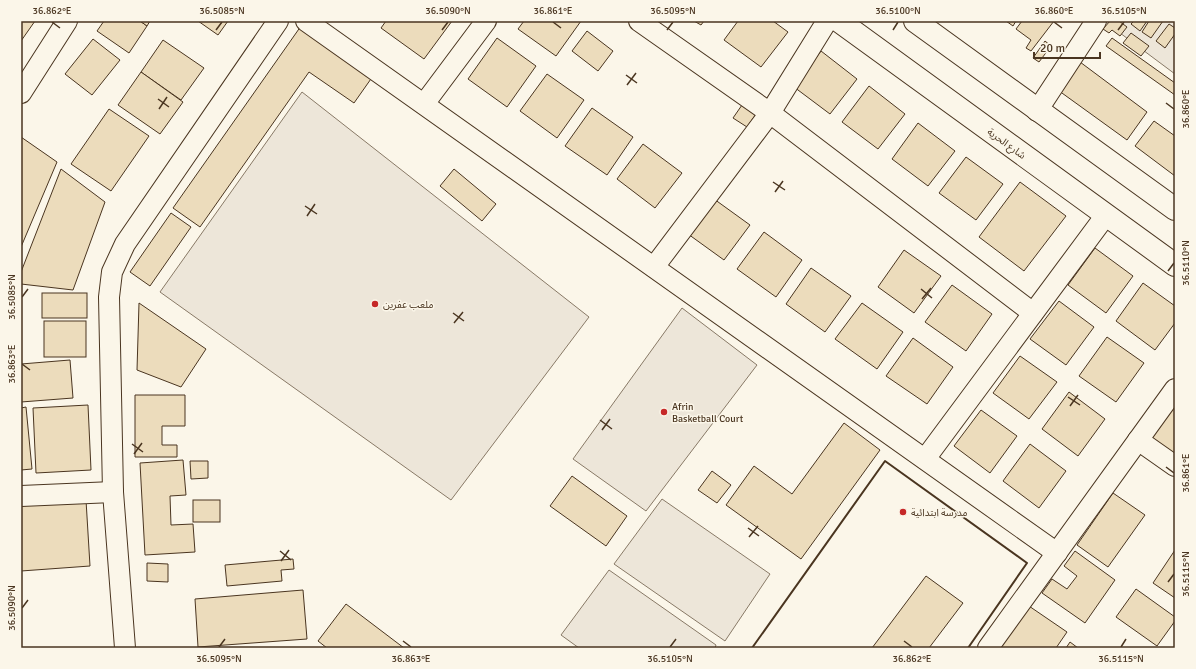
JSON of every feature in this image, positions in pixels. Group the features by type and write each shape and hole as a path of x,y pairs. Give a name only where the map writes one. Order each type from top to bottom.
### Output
{"main road":[{"name":"شارع الحرية","path":"839,21 1175,265"},
{"path":"915,21 1037,111 1175,209"}],"street":[{"path":"21,93 67,21"},
{"path":"125,648 113,492 108,297 112,272 125,244 278,21"},
{"path":"306,21 1057,553"},
{"path":"424,104 486,21"},
{"path":"639,21 770,113 1033,313"},
{"path":"654,267 770,113 827,21"},
{"path":"1037,111 1096,21"},
{"path":"925,459 1106,215"},
{"path":"988,648 1175,388"},
{"path":"1138,440 1175,466"},
{"path":"21,496 113,492"}],"shaded area":[{"path":"1117,21 1175,21 1175,74 1112,27"},
{"name":"ملعب عفرين","path":"302,92 589,317 451,500 160,292"},
{"name":"Afrin Basketball Court","path":"682,308 757,365 646,511 573,459"},
{"path":"662,499 770,574 725,641 614,564"},
{"path":"609,570 716,645 715,648 579,648 561,635"}],"building":[{"path":"21,21 35,21 21,41"},
{"path":"104,21 140,21 147,26 129,53 97,31"},
{"path":"140,21 150,21 147,26"},
{"path":"198,21 228,21 218,35"},
{"path":"386,21 452,21 424,59 381,28"},
{"path":"524,21 581,21 556,56 518,29"},
{"path":"694,21 704,21 701,25"},
{"path":"738,21 773,21 788,32 761,67 724,40"},
{"path":"1006,21 1016,21 1013,26"},
{"path":"1022,21 1054,21 1031,51 1026,48 1031,40 1016,29"},
{"path":"1110,21 1119,21 1127,27 1120,36 1112,30 1109,33 1103,29"},
{"path":"1134,21 1147,21 1140,31 1131,24"},
{"path":"1149,21 1163,21 1151,38 1142,32"},
{"path":"1169,24 1175,28 1175,34 1165,48 1156,41"},
{"path":"301,26 373,76 354,103 309,72 200,227 173,208"},
{"path":"587,31 613,51 598,71 572,51"},
{"path":"1131,33 1149,46 1141,56 1123,43"},
{"path":"497,38 536,66 507,107 468,79"},
{"path":"1112,38 1175,83 1175,95 1106,46"},
{"path":"93,39 120,60 92,95 65,74"},
{"path":"163,40 204,68 181,100 141,72"},
{"path":"1045,41 1051,46 1039,62 1033,58"},
{"path":"821,51 857,79 830,114 794,87"},
{"path":"1076,59 1147,112 1127,140 1055,88"},
{"path":"141,72 183,102 160,134 118,105"},
{"path":"547,74 584,100 557,138 520,111"},
{"path":"869,86 905,114 878,149 842,122"},
{"path":"742,105 756,114 747,127 733,118"},
{"path":"592,108 633,137 607,175 565,146"},
{"path":"109,109 149,136 111,191 71,164"},
{"path":"1154,121 1175,136 1175,176 1135,146"},
{"path":"918,123 955,151 928,186 892,159"},
{"path":"21,137 57,162 21,247"},
{"path":"643,144 682,173 655,208 617,179"},
{"path":"966,157 1003,184 976,220 939,193"},
{"path":"61,169 105,202 73,290 21,284 21,272"},
{"path":"454,169 496,204 482,221 440,186"},
{"path":"1020,182 1066,216 1024,271 979,237"},
{"path":"714,199 750,225 724,260 688,234"},
{"path":"171,213 191,227 150,286 130,272"},
{"path":"764,232 802,260 776,297 737,269"},
{"path":"1095,248 1133,276 1106,313 1068,285"},
{"path":"904,250 941,276 914,313 878,287"},
{"path":"811,268 851,296 825,332 786,304"},
{"path":"1143,283 1175,306 1175,323 1155,350 1116,321"},
{"path":"952,285 992,314 966,351 925,322"},
{"path":"42,293 87,293 87,318 42,318"},
{"path":"1059,301 1094,327 1066,365 1030,339"},
{"path":"139,303 206,349 181,387 137,370"},
{"path":"862,303 903,332 877,369 835,339"},
{"path":"44,321 86,321 86,357 44,357"},
{"path":"1107,337 1144,363 1116,402 1079,376"},
{"path":"913,338 953,367 927,404 886,376"},
{"path":"1020,356 1057,382 1029,419 993,393"},
{"path":"70,360 73,398 21,402 21,364"},
{"path":"1069,392 1105,419 1078,456 1042,429"},
{"path":"135,395 185,395 185,426 162,426 162,445 177,445 177,457 135,457"},
{"path":"1175,401 1175,457 1148,438"},
{"path":"88,405 91,470 36,473 33,408"},
{"path":"26,407 32,469 21,470 21,408"},
{"path":"981,410 1017,436 990,473 954,446"},
{"path":"844,423 880,450 801,559 726,505 754,466 792,494"},
{"path":"1030,444 1066,471 1039,508 1003,481"},
{"path":"183,460 186,495 170,496 171,525 193,524 195,552 145,555 140,463"},
{"path":"190,461 208,461 208,478 191,479"},
{"path":"712,471 731,485 717,503 698,490"},
{"path":"572,476 627,516 606,546 550,506"},
{"path":"1113,493 1145,515 1108,567 1077,545"},
{"path":"86,500 90,566 21,571 21,504"},
{"path":"193,500 220,500 220,522 193,522"},
{"path":"1175,550 1175,598 1153,583"},
{"path":"1075,551 1115,580 1085,623 1042,593 1052,579 1067,589 1077,576 1064,566"},
{"path":"293,559 294,569 281,570 282,581 227,586 225,565"},
{"path":"147,563 168,564 168,582 147,581"},
{"path":"926,576 963,603 929,648 872,648"},
{"path":"1136,589 1175,617 1175,621 1157,646 1116,617"},
{"path":"303,590 307,639 198,647 195,599"},
{"path":"346,604 404,648 327,648 318,641"},
{"path":"1026,604 1067,632 1056,648 997,648"},
{"path":"1070,642 1078,648 1066,648"}],"wall":[{"path":"752,648 885,461 1027,563 968,648"}],"place":[{"name":"ملعب عفرين","path":"375,304"},
{"name":"Afrin Basketball Court","path":"664,412"},
{"name":"مدرسة ابتدائية","path":"903,512"}]}
